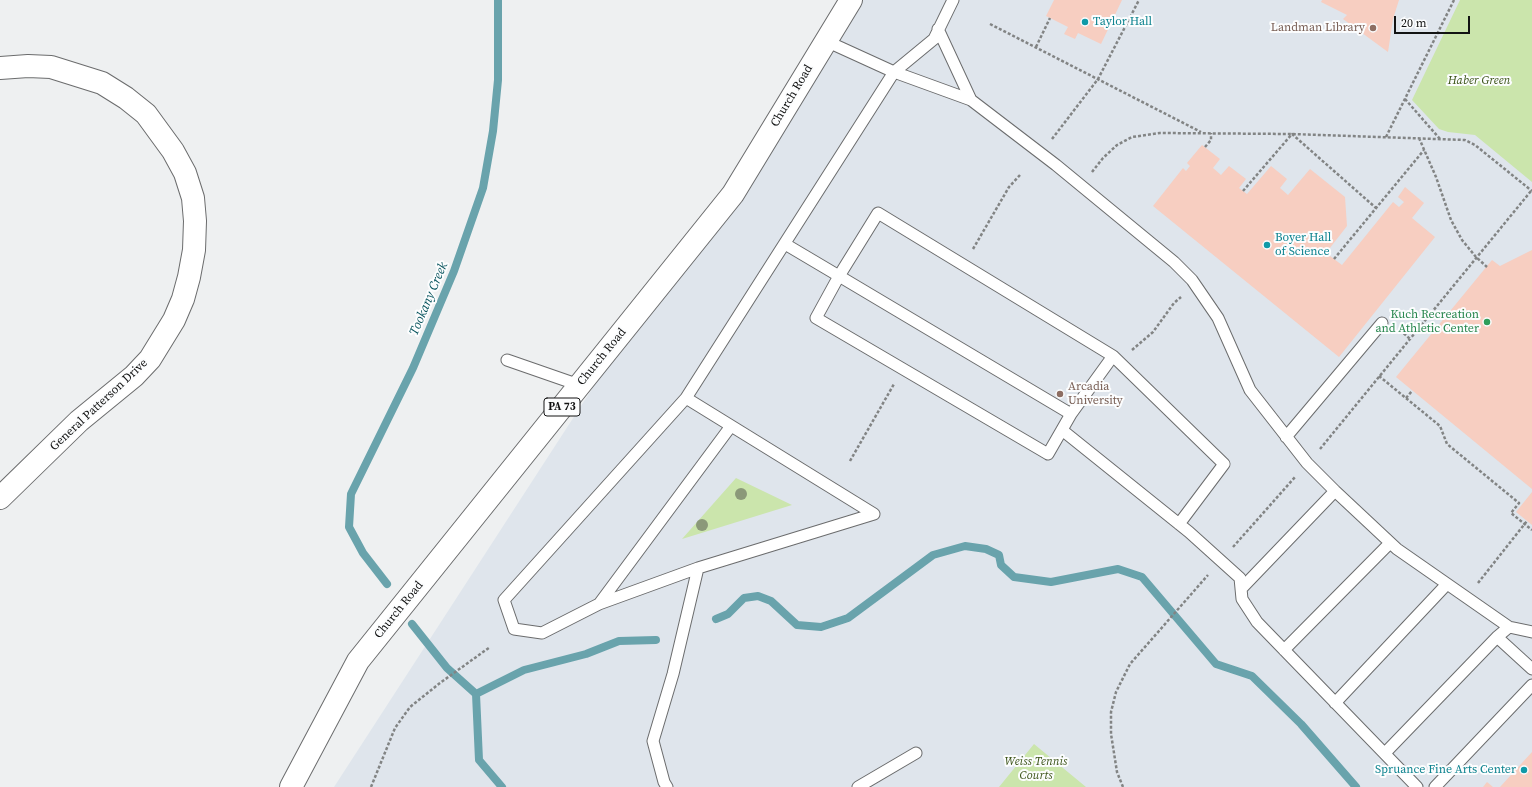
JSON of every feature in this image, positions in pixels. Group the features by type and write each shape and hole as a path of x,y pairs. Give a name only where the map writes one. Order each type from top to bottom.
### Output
{"main road":[{"name":"Church Road","path":"291,787 358,661 733,194 851,0"},
{"name":"General Patterson Drive","path":"0,68 28,66 51,67 102,83 126,98 146,114 173,151 185,173 193,198 196,220 194,250 183,300 174,320 150,359 134,376 79,421 0,498"}],"lane":[{"path":"686,398 874,514 698,568 599,604 542,633 514,629 504,600 686,398 894,72 934,39 953,0"},
{"path":"938,29 971,100"},
{"path":"826,41 894,72 971,100 1056,165 1174,262 1192,280 1218,318 1250,390 1308,463 1335,491 1397,549 1509,626 1532,632"},
{"path":"1113,356 1071,414 1048,454 816,318 839,276 878,213 1113,356 1224,464 1179,524"},
{"path":"785,244 1071,414"},
{"path":"1286,436 1382,324"},
{"path":"507,360 579,385"},
{"path":"599,604 732,426"},
{"path":"1062,430 1179,524 1240,578 1242,599 1257,622 1385,752 1417,787"},
{"path":"1241,588 1335,491"},
{"path":"1284,650 1390,543"},
{"path":"667,787 664,782 653,741 673,674 698,568"},
{"path":"1336,703 1447,584"},
{"path":"1385,752 1509,626"},
{"path":"1497,637 1532,669"},
{"path":"1435,787 1532,685"},
{"path":"858,787 916,753"}],"path":[{"path":"1050,141 1098,79 1139,0"},
{"path":"1386,137 1454,0"},
{"path":"1036,47 1050,18"},
{"path":"990,24 1203,133"},
{"path":"1405,99 1440,139"},
{"path":"1090,174 1103,158 1117,145 1132,137 1160,133 1292,134 1419,138 1465,140 1475,145 1532,191 1476,257 1316,454"},
{"path":"1205,147 1211,140 1211,133"},
{"path":"1243,191 1292,134"},
{"path":"1292,134 1376,208"},
{"path":"1419,138 1452,220 1462,240 1476,257 1487,267"},
{"path":"1334,259 1425,150"},
{"path":"973,249 1009,187 1020,175"},
{"path":"1131,351 1153,332 1174,303"},
{"path":"1379,376 1440,426 1447,444 1519,503 1511,513 1532,530"},
{"path":"850,461 896,380"},
{"path":"1406,398 1412,390"},
{"path":"1123,787 1117,772 1110,734 1111,712 1116,692 1130,664 1300,471"},
{"path":"1475,588 1527,521"},
{"path":"371,787 395,728 410,707 490,647"}],"shaded area":[{"name":"Arcadia University","path":"844,0 1532,0 1532,787 334,787"}],"green space":[{"name":"Haber Green","path":"1460,0 1532,0 1532,182 1475,135 1448,132 1439,129 1412,100"},
{"path":"736,478 792,505 682,539"},
{"name":"Weiss Tennis Courts","path":"1034,744 1086,787 999,787"}],"building":[{"name":"Taylor Hall","path":"1054,0 1122,0 1101,44 1078,33 1075,39 1064,34 1068,27 1046,16"},
{"name":"Landman Library","path":"1322,0 1399,0 1393,19 1388,52 1343,19 1347,15 1321,2"},
{"name":"Boyer Hall of Science","path":"1202,145 1220,159 1213,168 1221,175 1229,166 1246,179 1239,188 1247,194 1271,166 1287,179 1280,188 1288,195 1310,169 1345,197 1347,226 1326,253 1342,265 1393,202 1399,207 1404,202 1398,197 1405,187 1424,203 1412,218 1435,237 1339,357 1153,206 1183,168 1186,171 1190,166 1187,163"},
{"name":"Kuch Recreation and Athletic Center","path":"1532,250 1532,489 1396,377 1492,260 1500,266"},
{"path":"1532,492 1532,525 1516,512"},
{"name":"Spruance Fine Arts Center","path":"1532,752 1532,787 1500,787"},
{"name":"Spruance Fine Arts Center","path":"1487,782 1493,787 1483,787"}],"waterway":[{"name":"Tookany Creek","path":"387,584 363,553 349,527 351,494 413,368 454,271 483,188 493,131 498,80 498,0"},
{"path":"716,619 728,614 744,598 758,596 771,601 797,625 821,627 848,618 933,555 965,546 986,549 999,555 1001,565 1014,577 1051,582 1118,569 1142,577 1216,664 1252,676 1301,724 1356,787"},
{"name":"Tookany Creek","path":"412,624 447,668 476,694 479,760 502,787"},
{"path":"476,694 524,670 586,654 619,641 656,640"}],"place":[{"name":"Taylor Hall","path":"1085,22"},
{"name":"Landman Library","path":"1373,28"},
{"name":"Boyer Hall of Science","path":"1267,245"},
{"name":"Kuch Recreation and Athletic Center","path":"1487,322"},
{"name":"Arcadia University","path":"1060,394"},
{"name":"Spruance Fine Arts Center","path":"1524,770"}]}
